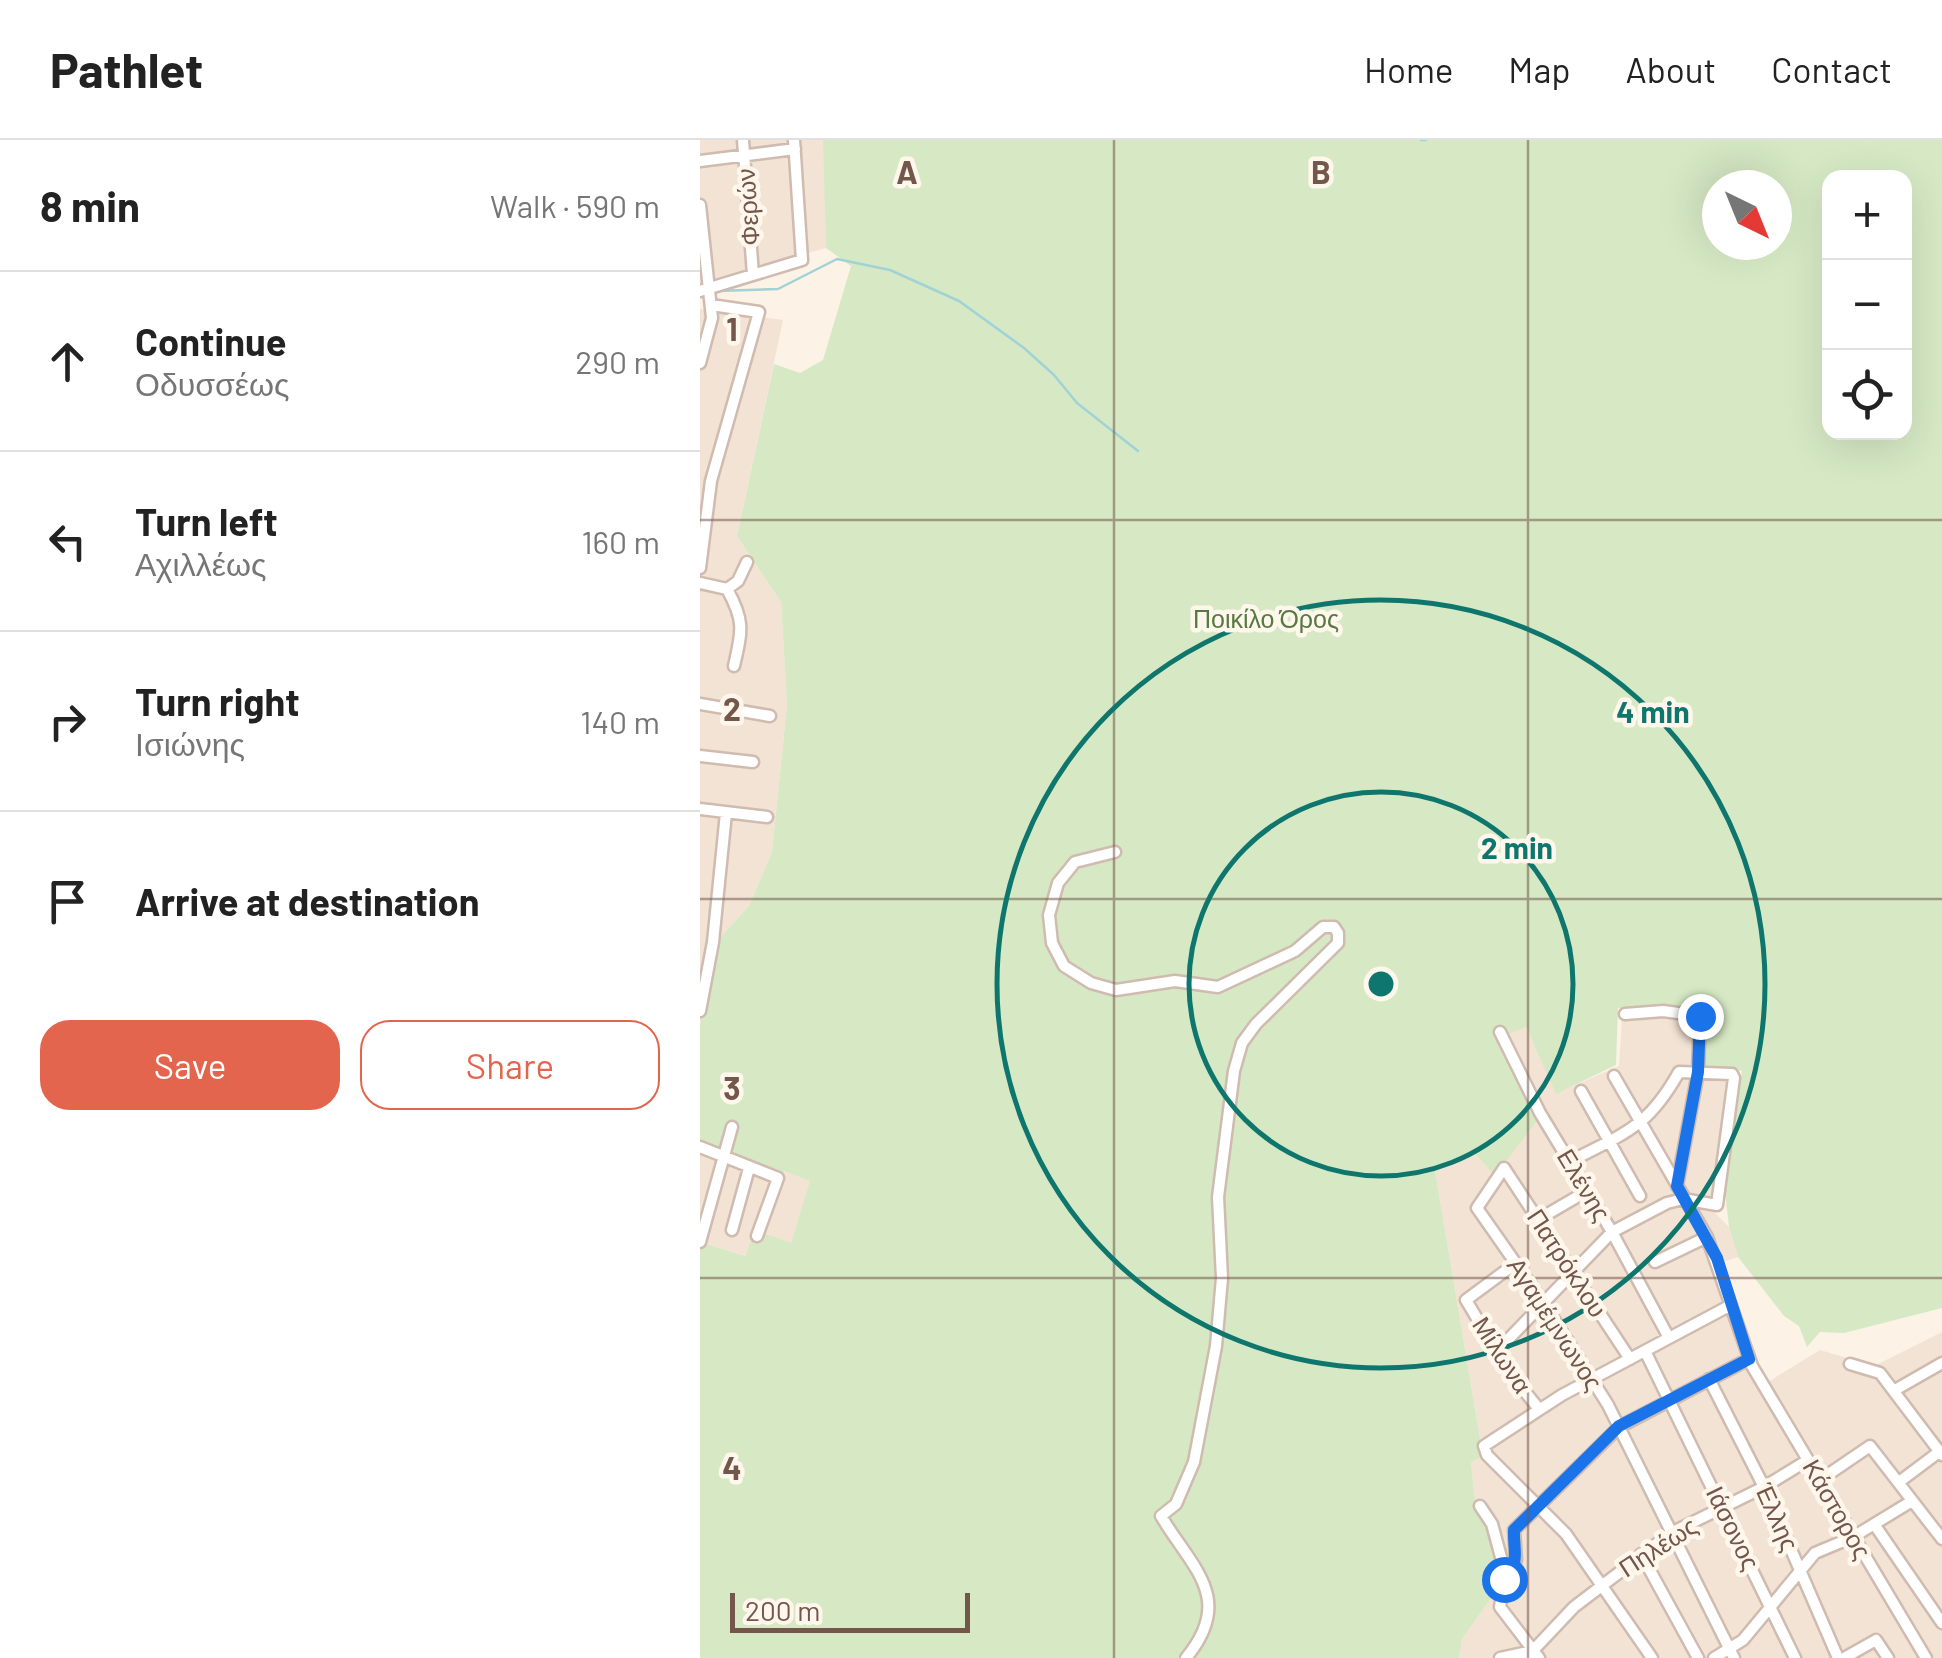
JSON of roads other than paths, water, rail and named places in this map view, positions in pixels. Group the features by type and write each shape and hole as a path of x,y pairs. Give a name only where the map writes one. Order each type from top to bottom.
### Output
{"street":[{"name":"Φερών","path":"744,140 752,275"},
{"path":"700,162 794,144 802,260 705,289"},
{"path":"700,205 705,289 712,321 700,363"},
{"path":"700,568 711,481 759,312 711,305"},
{"path":"700,584 727,589 738,581 747,562"},
{"path":"727,589 740,612 742,631 734,666"},
{"path":"700,704 770,716"},
{"path":"700,756 753,762"},
{"path":"700,809 767,817"},
{"path":"700,1011 713,942 726,813"},
{"path":"1116,852 1075,862 1058,883 1049,915 1052,943 1064,966 1091,983 1116,990 1175,981 1218,987 1295,951 1324,928 1334,927 1338,934 1338,943 1330,954 1256,1024 1242,1043 1234,1070 1218,1197 1222,1278 1216,1346 1194,1462 1176,1504 1161,1516 1197,1564 1207,1588 1207,1615 1198,1644 1186,1658"},
{"path":"700,940 713,942"},
{"path":"1626,1014 1663,1011 1700,1016 1698,1072 1677,1186"},
{"name":"Ελένης","path":"1500,1032 1540,1114 1612,1232 1669,1338"},
{"path":"1496,1352 1612,1232 1667,1203 1683,1199 1716,1205 1732,1074 1679,1072 1662,1102 1642,1124 1570,1162"},
{"name":"Κάστορος","path":"1614,1076 1707,1237 1749,1359 1926,1658"},
{"path":"1582,1091 1640,1196"},
{"path":"700,1242 732,1127"},
{"path":"700,1147 778,1178 757,1236"},
{"path":"732,1230 749,1168"},
{"name":"Αγαμέμνωνος","path":"1504,1168 1476,1208 1592,1378 1732,1653"},
{"name":"Πατρόκλου","path":"1504,1168 1630,1358"},
{"path":"1540,1219 1587,1190"},
{"path":"1655,1262 1707,1237"},
{"name":"Μίλωνα","path":"1516,1263 1466,1300 1496,1352 1539,1409"},
{"path":"1652,1658 1572,1542 1488,1455 1484,1446 1592,1378 1731,1305"},
{"name":"Ιάσονος","path":"1645,1351 1796,1658"},
{"path":"1504,1579 1516,1560 1514,1530 1619,1426 1749,1359"},
{"path":"1850,1364 1880,1373 1941,1454 1899,1482"},
{"path":"1896,1390 1942,1364"},
{"name":"Έλλης","path":"1709,1379 1764,1487 1841,1658"},
{"path":"1820,1480 1870,1446 1942,1539"},
{"name":"Πηλέως","path":"1533,1656 1574,1606 1641,1554 1671,1533 1764,1487 1808,1460"},
{"path":"1714,1658 1732,1653 1815,1553 1853,1537 1912,1502"},
{"path":"1480,1506 1492,1524 1505,1572 1500,1607 1533,1656"},
{"path":"1874,1524 1942,1623"},
{"path":"1641,1554 1698,1658"},
{"path":"1841,1658 1876,1640 1888,1658"},
{"path":"1500,1658 1533,1656"}],"waterway":[{"path":"1421,140 1426,140"},
{"path":"717,291 778,289 837,259 890,270 959,301 1024,348 1077,403 1138,451"}],"park label":[{"name":"Ποικίλο Όρος","path":"1266,619"}]}
